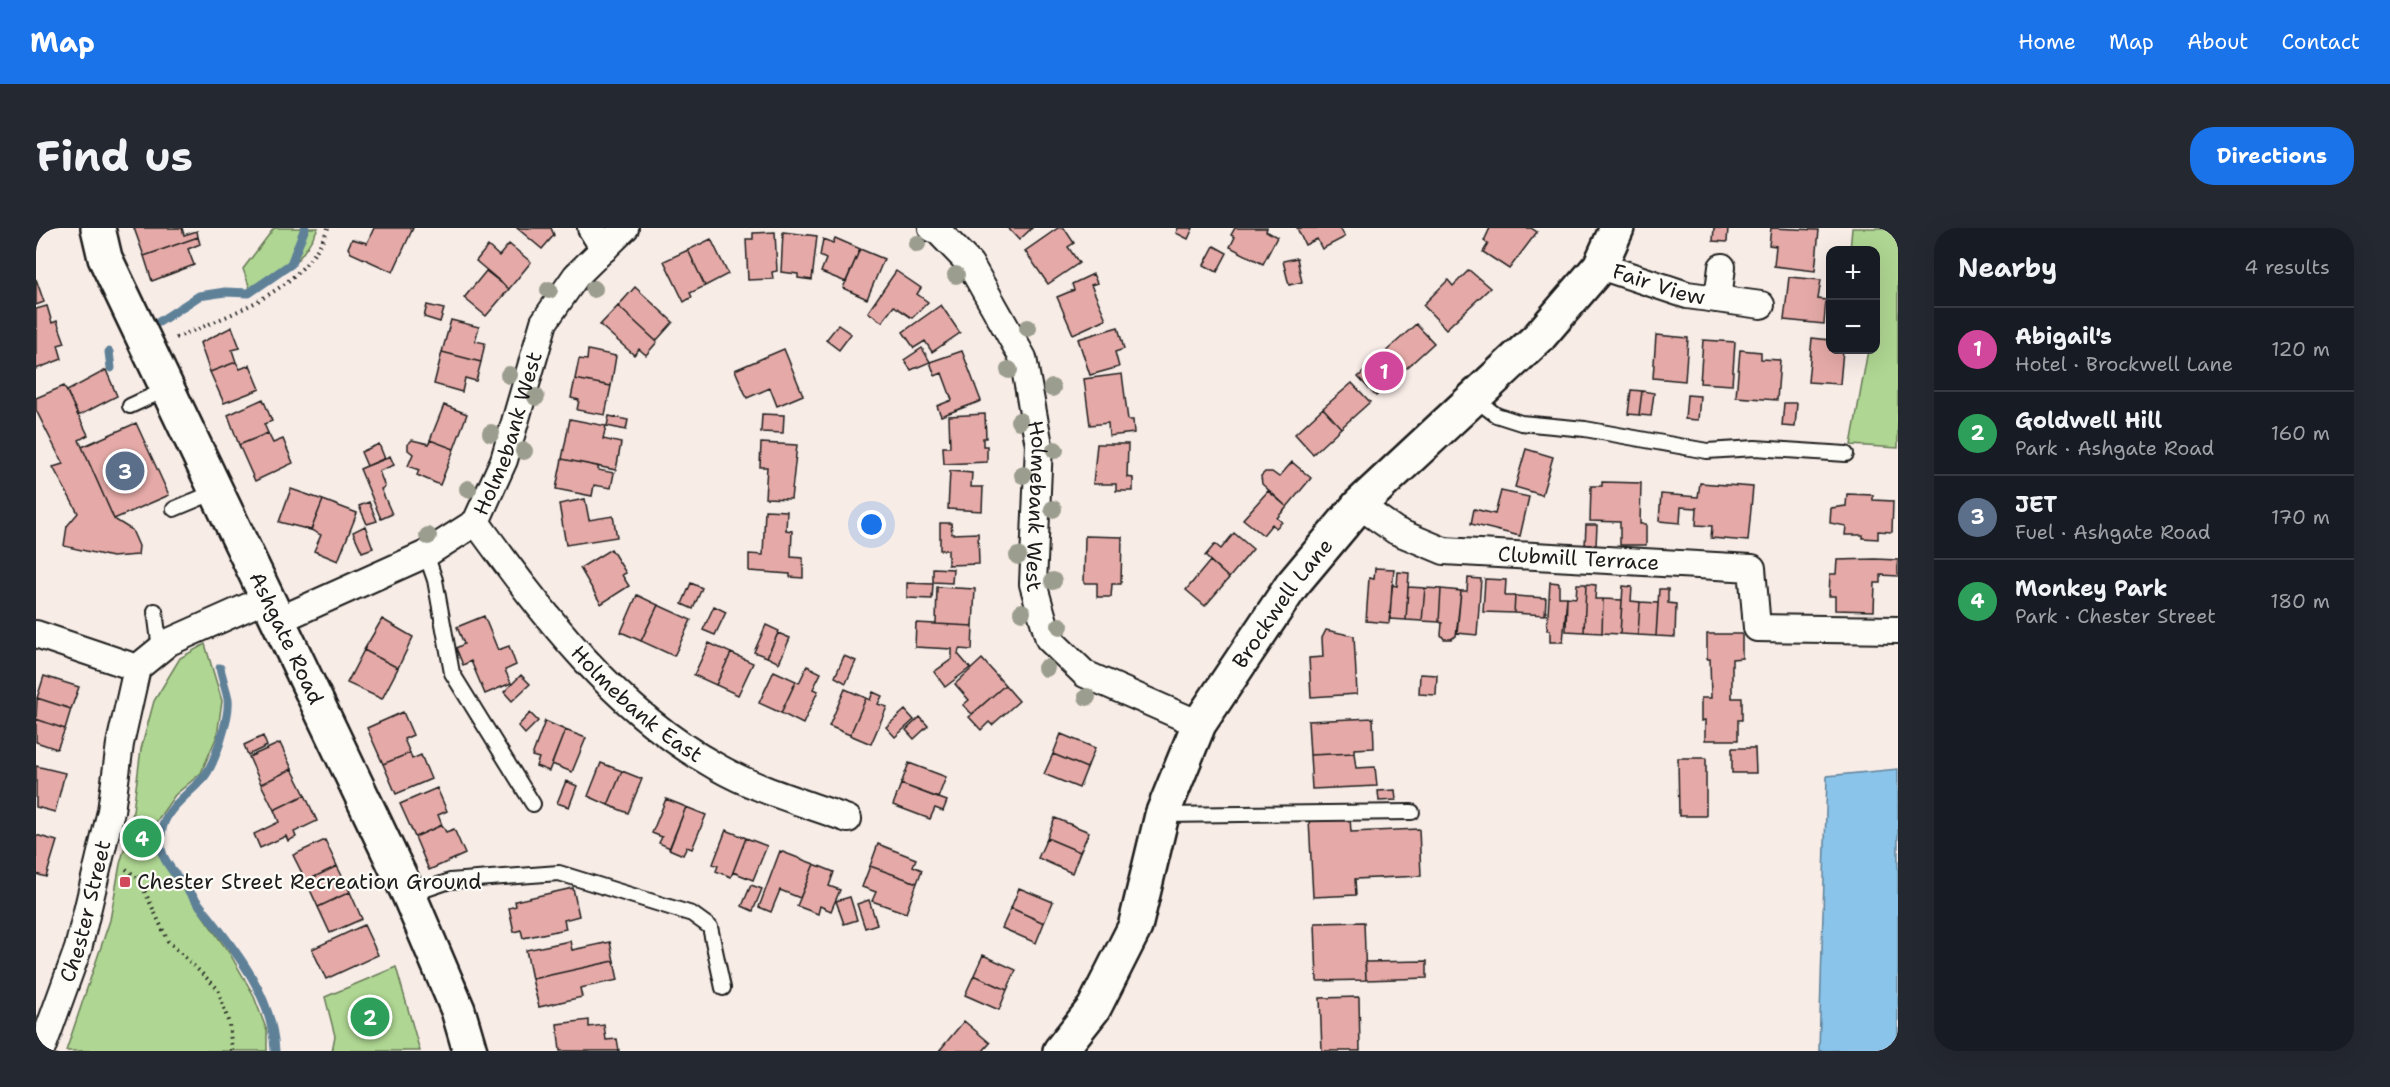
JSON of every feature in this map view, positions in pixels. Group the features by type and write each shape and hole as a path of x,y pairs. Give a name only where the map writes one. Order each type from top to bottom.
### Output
{"street":[{"name":"Ashgate Road","path":"98,228 105,258 151,350 409,895 458,1010 470,1051"},
{"name":"Holmebank West","path":"274,609 426,554 476,522 504,460 544,322 576,276 597,238 625,228"},
{"name":"Brockwell Lane","path":"1060,1051 1094,1008 1135,927 1162,814 1199,724 1292,585 1359,505 1416,449 1475,399 1539,337 1600,266 1617,228"},
{"name":"Holmebank West","path":"936,229 970,264 1023,358 1039,445 1033,584 1049,639 1085,674 1199,724"},
{"name":"Fair View","path":"1600,266 1687,295 1761,305"},
{"name":"Fair View","path":"1718,299 1722,267"},
{"name":"Clubmill Terrace","path":"1359,505 1396,531 1444,551 1752,568 1757,628 1898,630"},
{"name":"Holmebank East","path":"476,522 536,604 633,709 652,725 717,768 848,819"},
{"path":"36,634 137,668 169,642 274,609"},
{"name":"Chester Street","path":"41,1051 78,949 111,811 120,744 137,668"}],"lane":[{"path":"130,406 169,388"},
{"path":"1475,399 1496,415 1521,423 1585,429 1707,451 1755,448 1846,454"},
{"path":"174,509 217,491"},
{"path":"426,554 435,580 452,673 533,804"},
{"path":"155,611 160,649"},
{"path":"1162,814 1412,812"},
{"path":"409,895 450,881 559,873 692,914 710,927 723,988"}],"path":[{"path":"151,350 243,309 287,284 310,260 328,228"},
{"path":"98,861 120,864 139,879 168,941 218,989 229,1024 231,1051"}],"green space":[{"path":"274,228 318,228 305,251 291,267 252,294 243,269"},
{"path":"1852,228 1898,228 1898,448 1851,445 1867,354 1880,354 1880,246 1850,246"},
{"path":"205,644 222,701 217,736 201,773 175,795 156,822 157,851 230,954 253,994 267,1031 267,1051 66,1051 110,920 120,864 131,826 141,749 154,701 180,658"},
{"path":"396,967 420,1051 332,1051 335,1036 325,997"}],"water":[{"path":"1898,769 1898,1049 1819,1051 1827,776"}],"building":[{"path":"134,228 182,228 184,235 197,231 198,237 144,256"},
{"path":"374,228 413,228 393,272 351,253 348,248 352,239 367,243"},
{"path":"517,228 551,228 554,235 542,249"},
{"path":"1008,228 1032,228 1019,240"},
{"path":"1058,228 1064,228 1074,243 1068,247 1079,263 1048,284 1025,251"},
{"path":"1178,228 1193,228 1188,239 1176,233"},
{"path":"1235,228 1267,228 1266,231 1277,237 1263,264 1230,247 1235,237 1231,235"},
{"path":"1297,228 1340,228 1345,237 1322,249 1317,239 1305,245"},
{"path":"1490,228 1531,228 1537,232 1509,269 1483,252 1488,244 1484,241"},
{"path":"1714,228 1728,228 1727,242 1713,241"},
{"path":"1771,228 1819,230 1815,271 1774,266 1776,246 1769,245"},
{"path":"775,232 777,271 772,272 773,279 748,280 746,239 753,239 753,233"},
{"path":"783,232 817,236 812,280 798,278 798,274 781,272"},
{"path":"198,237 200,244 188,249 194,265 152,281 144,256"},
{"path":"835,238 860,249 846,282 821,272 826,259 820,256 823,239 833,243"},
{"path":"711,239 728,274 705,286 688,250"},
{"path":"509,244 531,262 509,289 476,261 488,246 499,256"},
{"path":"1214,246 1227,253 1217,272 1204,265"},
{"path":"860,249 884,259 867,299 843,288"},
{"path":"688,250 705,286 690,293 692,297 684,302 664,261"},
{"path":"1297,258 1302,282 1289,285 1283,261"},
{"path":"1469,270 1490,288 1446,329 1423,305 1448,280 1453,286"},
{"path":"486,271 509,289 486,316 464,298"},
{"path":"896,271 921,288 917,294 928,302 912,318 894,306 882,322 868,312"},
{"path":"1093,274 1097,283 1091,285 1106,319 1073,334 1057,297 1074,290 1072,284"},
{"path":"1789,277 1821,280 1818,299 1826,300 1824,324 1784,320"},
{"path":"36,279 44,302 36,305"},
{"path":"635,287 673,322 656,341 618,306"},
{"path":"427,305 444,309 440,322 424,317"},
{"path":"941,305 960,333 932,352 925,341 914,348 903,332"},
{"path":"47,306 52,323 57,321 65,343 58,345 62,359 36,369 36,309"},
{"path":"618,306 657,342 646,355 639,349 634,355 600,325"},
{"path":"451,320 479,327 475,341 485,343 481,362 442,352"},
{"path":"1416,324 1434,343 1376,396 1358,377"},
{"path":"838,325 851,334 839,350 826,340"},
{"path":"232,327 240,348 232,350 236,362 210,372 200,343"},
{"path":"1118,327 1124,349 1115,352 1119,367 1090,375 1078,339"},
{"path":"1656,335 1688,338 1685,381 1653,378"},
{"path":"1812,338 1826,340 1826,354 1843,354 1840,384 1808,382"},
{"path":"1703,340 1735,342 1732,385 1700,383"},
{"path":"922,348 930,362 911,370 904,360"},
{"path":"784,349 803,395 777,406 770,388 747,398 735,370"},
{"path":"588,350 616,356 611,386 575,379 579,359 587,360"},
{"path":"1740,350 1761,352 1761,359 1780,360 1777,400 1736,397"},
{"path":"962,351 981,401 941,416 937,406 952,400 942,373 935,376 930,362"},
{"path":"442,352 481,362 476,381 465,378 462,392 434,384"},
{"path":"236,362 240,369 250,365 260,389 224,403 210,372"},
{"path":"106,370 117,396 78,416 67,391"},
{"path":"1122,374 1128,420 1133,420 1134,433 1109,436 1108,423 1090,425 1084,379"},
{"path":"575,379 611,386 605,415 577,410 579,400 571,398"},
{"path":"1352,383 1370,402 1341,428 1323,408"},
{"path":"64,386 88,435 79,440 114,519 132,530 139,546 138,555 112,557 64,546 67,526 78,513 53,467 63,464 36,410 36,398"},
{"path":"1631,390 1642,391 1639,415 1628,414"},
{"path":"1642,391 1654,393 1651,416 1639,415"},
{"path":"1687,395 1700,396 1698,420 1685,419"},
{"path":"263,399 272,421 264,424 268,433 239,445 228,415"},
{"path":"1784,403 1797,403 1795,427 1782,426"},
{"path":"444,405 467,414 454,449 430,440"},
{"path":"1323,408 1341,428 1313,454 1295,434"},
{"path":"762,414 784,415 783,433 761,432"},
{"path":"985,414 986,438 983,438 983,446 987,446 987,462 944,464 943,447 950,447 949,416"},
{"path":"609,416 628,420 626,430 607,426"},
{"path":"570,419 606,426 603,439 621,443 616,470 562,459"},
{"path":"136,423 169,495 114,519 82,447"},
{"path":"268,433 273,443 283,439 293,463 255,481 239,445"},
{"path":"412,440 429,444 430,440 454,449 440,485 417,475 419,470 408,466 413,454 408,450 408,444"},
{"path":"761,443 797,445 791,499 765,498 767,467 760,467"},
{"path":"379,444 385,459 367,466 361,452"},
{"path":"1097,444 1128,444 1127,477 1133,478 1133,491 1116,491 1116,484 1093,484"},
{"path":"1526,449 1553,457 1542,495 1515,487"},
{"path":"390,456 394,465 379,471 385,487 381,489 392,514 381,519 360,469"},
{"path":"562,459 598,466 598,470 614,473 611,488 594,485 592,496 556,489"},
{"path":"1292,462 1311,478 1287,507 1262,484 1261,476 1265,472 1272,472 1279,477"},
{"path":"950,471 972,473 971,487 983,487 982,511 948,509"},
{"path":"1602,482 1641,483 1640,524 1646,524 1646,545 1620,545 1620,522 1590,521 1591,486 1602,486"},
{"path":"1700,483 1753,487 1748,541 1711,538 1712,526 1696,525 1697,508 1681,507 1680,523 1659,521 1661,494 1698,497"},
{"path":"291,489 323,500 311,530 279,522"},
{"path":"1268,491 1287,507 1277,518 1282,522 1276,528 1272,524 1263,535 1243,519"},
{"path":"1501,491 1529,497 1520,536 1471,524 1474,509 1495,514"},
{"path":"1847,494 1873,495 1873,500 1893,501 1892,532 1878,531 1878,539 1863,538 1863,535 1845,535 1846,526 1830,523 1831,508 1846,506"},
{"path":"585,499 589,520 613,516 617,537 566,545 559,504"},
{"path":"323,500 357,513 338,561 314,551 321,535 311,530"},
{"path":"369,502 377,521 367,524 359,506"},
{"path":"765,510 787,511 786,530 792,531 791,557 803,558 803,578 790,577 790,574 749,571 749,554 763,555"},
{"path":"940,523 951,523 952,534 978,533 979,564 948,565 948,550 940,550"},
{"path":"1586,525 1597,525 1596,546 1585,546"},
{"path":"365,526 373,548 362,552 353,532"},
{"path":"1234,533 1253,549 1229,578 1205,556 1215,544 1221,549"},
{"path":"1085,536 1122,537 1121,584 1112,584 1111,597 1097,597 1097,583 1084,583"},
{"path":"611,549 626,573 622,575 629,586 601,604 580,568"},
{"path":"1837,560 1898,560 1898,576 1881,575 1881,583 1875,583 1874,611 1835,610 1835,596 1829,596 1830,574 1836,574"},
{"path":"1210,561 1229,578 1205,606 1186,590"},
{"path":"933,568 953,569 952,583 933,582"},
{"path":"1375,568 1394,569 1389,623 1366,621 1369,578 1374,579"},
{"path":"1398,572 1409,573 1406,620 1390,619 1392,585 1397,586"},
{"path":"1468,578 1481,579 1477,635 1457,633 1461,591 1467,591"},
{"path":"1485,579 1506,580 1505,596 1515,596 1514,613 1483,612"},
{"path":"1550,582 1559,583 1559,597 1567,597 1563,642 1550,642 1550,630 1547,630"},
{"path":"691,583 702,588 693,609 682,604"},
{"path":"907,583 933,584 932,599 907,598"},
{"path":"1577,584 1586,584 1584,632 1566,631 1567,597 1576,598"},
{"path":"1586,584 1596,585 1595,599 1603,599 1602,633 1584,632"},
{"path":"1623,586 1632,587 1631,601 1640,602 1638,635 1620,634"},
{"path":"937,587 975,589 973,626 936,624"},
{"path":"1408,587 1425,588 1422,621 1406,620"},
{"path":"1425,588 1441,589 1439,622 1422,621"},
{"path":"1441,589 1461,591 1456,636 1451,639 1444,639 1441,635 1442,623 1439,622"},
{"path":"1659,589 1668,589 1668,603 1676,604 1675,637 1656,636"},
{"path":"637,595 658,605 641,641 621,632"},
{"path":"1515,596 1546,598 1545,615 1514,613"},
{"path":"1603,599 1622,600 1620,634 1602,633"},
{"path":"1640,602 1658,603 1656,636 1638,635"},
{"path":"658,605 691,620 674,656 641,641"},
{"path":"714,606 726,612 715,635 703,630"},
{"path":"484,616 498,650 509,646 516,665 505,670 511,683 485,694 471,661 463,665 456,648 464,644 457,627"},
{"path":"382,619 413,637 398,668 364,650"},
{"path":"916,623 973,626 972,650 959,649 958,654 970,668 945,687 934,672 952,659 952,649 915,647"},
{"path":"766,625 779,631 767,657 754,652"},
{"path":"1326,630 1354,636 1357,694 1311,697 1309,658 1323,657 1322,638"},
{"path":"778,633 790,638 779,663 767,657"},
{"path":"1707,634 1742,634 1742,658 1732,659 1732,698 1742,698 1742,720 1738,720 1738,740 1705,740 1705,720 1701,721 1701,698 1711,698"},
{"path":"709,643 731,653 716,685 694,675"},
{"path":"364,650 398,668 382,699 347,683"},
{"path":"731,653 753,663 738,695 716,685"},
{"path":"844,656 856,661 846,683 835,677"},
{"path":"982,659 1005,685 972,714 963,705 969,700 955,684"},
{"path":"807,666 821,673 813,689 818,691 803,724 781,713 796,681 799,683"},
{"path":"774,671 796,681 781,713 759,703"},
{"path":"1420,674 1437,675 1436,695 1419,694"},
{"path":"521,675 530,684 512,701 504,692"},
{"path":"44,676 79,687 71,709 37,698"},
{"path":"1005,685 1019,701 992,725 989,722 981,730 969,717"},
{"path":"845,689 866,698 850,735 829,726"},
{"path":"873,692 882,696 878,704 887,707 871,744 850,735 866,698 870,700"},
{"path":"37,698 71,709 65,729 36,719"},
{"path":"905,710 914,720 895,737 886,727"},
{"path":"403,712 413,735 404,739 410,753 383,764 367,728"},
{"path":"530,713 538,721 525,734 518,726"},
{"path":"920,717 928,726 914,739 906,730"},
{"path":"1373,718 1374,748 1354,749 1354,753 1310,755 1308,721"},
{"path":"36,719 65,729 57,749 36,742"},
{"path":"545,721 565,730 549,771 536,766 539,758 532,756"},
{"path":"565,730 586,738 572,772 552,764"},
{"path":"1061,734 1095,748 1087,768 1053,754"},
{"path":"263,736 267,746 248,755 244,745"},
{"path":"280,743 292,769 261,784 249,757"},
{"path":"1732,748 1755,748 1756,773 1732,773"},
{"path":"410,753 412,759 421,755 431,779 396,794 383,764"},
{"path":"1354,753 1356,768 1375,767 1377,786 1312,789 1310,755"},
{"path":"1053,754 1087,768 1079,788 1044,774"},
{"path":"1678,758 1706,758 1706,816 1679,816"},
{"path":"601,763 622,771 608,805 588,796"},
{"path":"909,763 946,777 938,798 901,784"},
{"path":"36,766 65,773 55,812 36,807"},
{"path":"292,769 305,795 274,810 261,784"},
{"path":"622,771 642,779 628,813 608,805"},
{"path":"566,781 577,786 569,807 557,803"},
{"path":"901,784 947,801 943,811 935,808 930,819 893,805"},
{"path":"437,788 447,811 438,815 442,825 415,837 400,804"},
{"path":"1395,790 1396,800 1379,801 1378,791"},
{"path":"305,795 317,821 294,832 296,837 288,841 286,836 260,848 254,834 279,822 274,810"},
{"path":"666,799 686,807 670,848 659,843 662,837 652,833"},
{"path":"686,807 706,815 692,849 687,847 683,855 669,849"},
{"path":"1055,818 1089,832 1080,852 1047,838"},
{"path":"1350,818 1351,832 1419,829 1421,876 1355,879 1356,895 1313,897 1309,820"},
{"path":"442,825 446,832 454,829 465,854 429,870 415,837"},
{"path":"726,830 746,838 731,877 716,871 718,866 713,864"},
{"path":"36,835 57,841 46,877 36,874"},
{"path":"746,838 767,846 753,880 733,872"},
{"path":"1047,838 1080,852 1072,873 1038,858"},
{"path":"325,840 337,866 306,881 293,855"},
{"path":"878,844 916,859 913,866 922,870 917,883 870,866"},
{"path":"780,851 814,864 800,898 780,890 771,912 759,907"},
{"path":"814,864 834,872 829,886 840,890 831,911 820,906 818,914 797,906"},
{"path":"337,866 350,892 318,907 306,881"},
{"path":"870,866 917,883 906,913 872,901 876,892 862,887"},
{"path":"751,885 762,889 753,911 742,906"},
{"path":"573,888 579,916 564,920 566,929 523,938 521,930 514,932 509,908 516,906 515,901"},
{"path":"1019,888 1053,902 1044,923 1011,908"},
{"path":"350,892 362,919 330,933 318,907"},
{"path":"850,897 857,920 844,924 836,901"},
{"path":"869,900 877,924 865,928 857,904"},
{"path":"1011,908 1044,923 1036,943 1002,928"},
{"path":"1364,922 1366,980 1317,981 1315,923"},
{"path":"364,925 378,955 326,979 312,949"},
{"path":"570,941 572,950 610,942 614,961 532,979 526,950"},
{"path":"983,955 1016,970 1007,990 974,975"},
{"path":"614,961 618,980 580,988 582,997 539,1007 532,979"},
{"path":"1427,961 1427,978 1366,980 1365,962"},
{"path":"974,975 1007,990 999,1010 965,995"},
{"path":"1359,997 1360,1051 1322,1051 1320,998"},
{"path":"589,1020 589,1027 604,1025 606,1040 617,1039 619,1051 560,1051 557,1024"},
{"path":"964,1021 990,1043 983,1051 939,1051"}],"waterway":[{"path":"159,322 199,296 225,292 249,293 291,264 305,228"},
{"path":"109,352 111,368"},
{"path":"220,668 228,699 227,717 221,740 204,777 168,815 163,825 161,848 170,868 229,943 255,983 272,1027 275,1051"}],"place":[{"name":"Abigail's","path":"1384,371"},
{"name":"JET","path":"125,471"},
{"name":"Monkey Park","path":"142,838"},
{"name":"Chester Street Recreation Ground","path":"125,882"},
{"name":"Goldwell Hill","path":"370,1017"}]}
